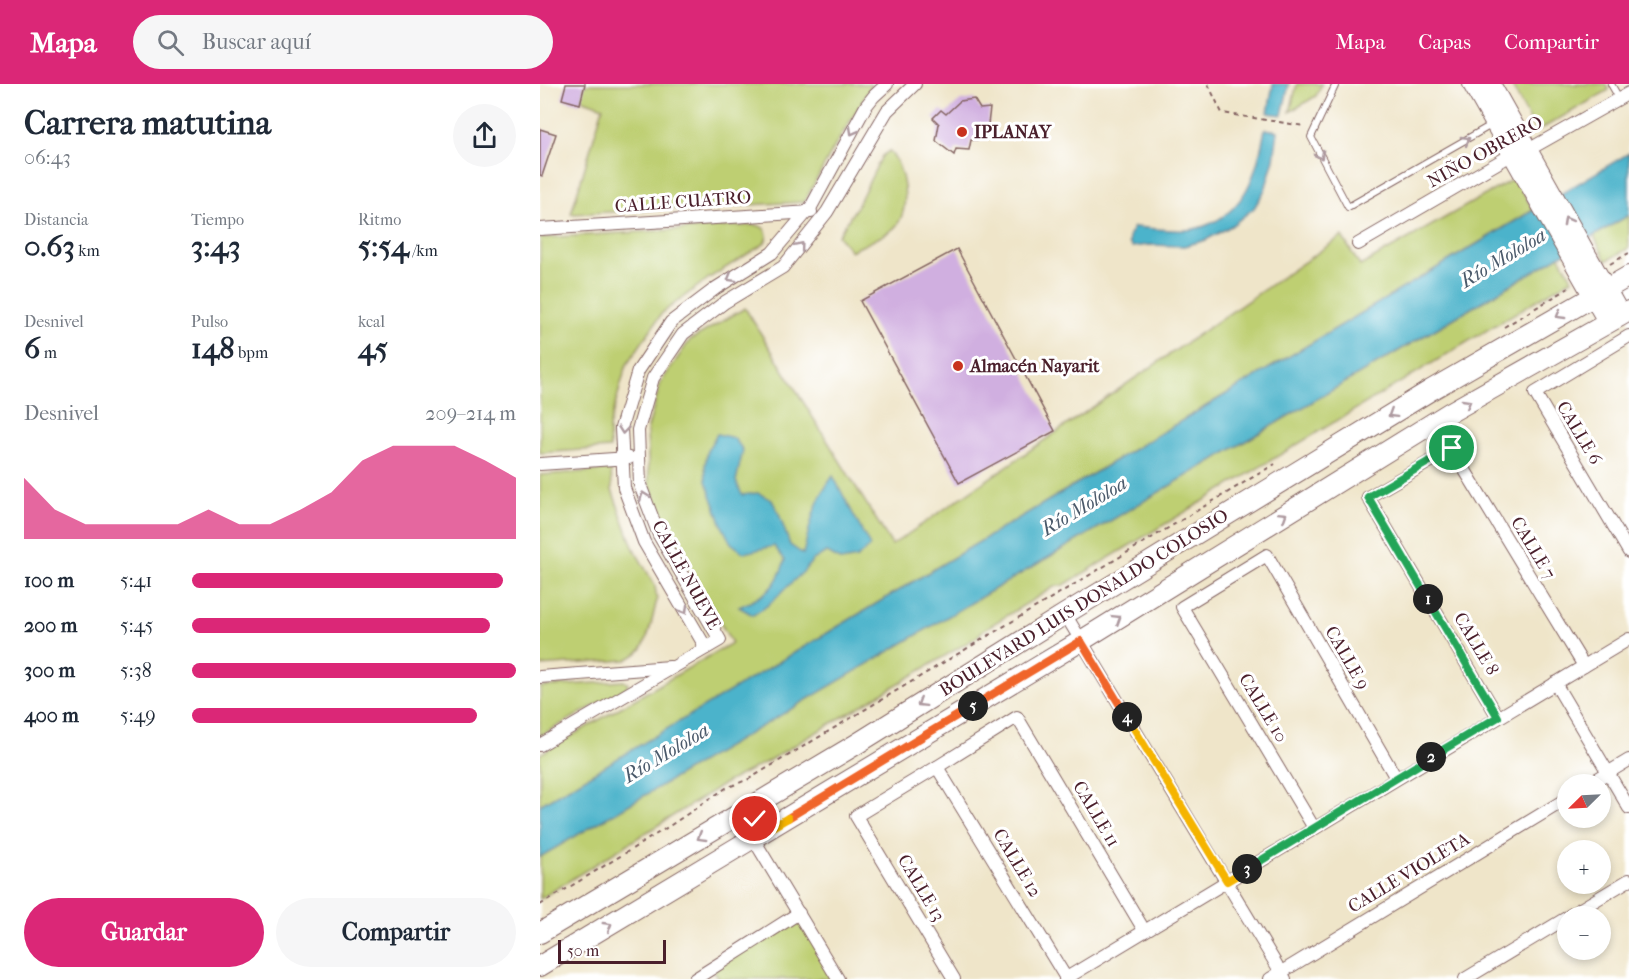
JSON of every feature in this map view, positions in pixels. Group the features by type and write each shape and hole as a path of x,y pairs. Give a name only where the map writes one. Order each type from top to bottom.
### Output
{"main road":[{"path":"1472,84 1494,124 1520,153"},
{"path":"1494,86 1520,153 1594,284 1619,316"},
{"name":"BOULEVARD LUIS DONALDO COLOSIO","path":"540,933 855,745 1431,390 1594,284 1629,276"},
{"name":"BOULEVARD LUIS DONALDO COLOSIO","path":"540,966 1081,641 1449,413 1619,316"},
{"path":"753,838 755,819 841,765 855,745"}],"street":[{"name":"CALLE NUEVE","path":"887,84 866,106 811,207 772,254 716,288 671,322 638,371 621,428 624,488 644,542 706,648 720,640 659,535 640,484 638,430 653,378 683,334 725,302 783,267 827,212 888,111 915,84"},
{"name":"NIÑO OBRERO","path":"1358,244 1624,95"},
{"name":"CALLE CUATRO","path":"540,229 827,212"},
{"name":"CALLE 6","path":"1629,336 1534,393 1629,552"},
{"name":"CALLE 8","path":"1452,448 1368,497 1498,717"},
{"name":"CALLE 7","path":"1452,448 1584,666"},
{"path":"540,465 639,458"},
{"name":"CALLE 10","path":"1266,555 1182,607 1314,828"},
{"name":"CALLE 9","path":"1266,555 1396,778"},
{"path":"1065,614 1227,881 1279,977"},
{"path":"1065,979 1629,639"},
{"path":"540,745 706,648"},
{"path":"540,676 674,667"},
{"path":"1555,683 1629,808"},
{"name":"CALLE 11","path":"937,767 1017,717 1144,930"},
{"path":"1608,773 1629,760"},
{"name":"CALLE 13","path":"937,767 856,816 954,979"},
{"name":"CALLE 12","path":"937,767 1065,979"},
{"name":"CALLE VIOLETA","path":"1279,977 1557,805"},
{"path":"739,815 838,979"},
{"path":"1586,906 1629,880"},
{"path":"695,979 716,974 799,913"},
{"path":"1465,979 1557,924"}],"lane":[{"path":"1336,84 1311,137 1348,207 1494,124"},
{"path":"1611,84 1624,95"}],"path":[{"path":"1208,84 1222,113 1315,128"},
{"path":"1500,329 1594,284 1629,253"},
{"path":"540,905 668,827 726,788 749,779 1274,465"}],"green space":[{"path":"584,84 870,84 871,87 804,202 571,214 603,107 581,99"},
{"path":"1297,84 1322,84 1316,96 1290,112"},
{"path":"1511,84 1606,84 1609,90 1536,132"},
{"path":"889,151 899,167 904,187 905,198 901,218 888,233 851,251 838,236 857,206 882,156"},
{"path":"1515,178 1533,210 540,805 540,754 732,643 667,531 649,483 647,431 661,382 690,340 745,308 892,545 1342,236 1360,266"},
{"path":"1629,215 1629,248 1606,261 1594,236"},
{"path":"755,225 762,227 766,232 767,237 764,244 709,278 662,313 626,366 609,427 610,448 540,453 540,238"},
{"path":"1560,256 1572,279 1064,585 1054,587 983,630 977,637 768,761 727,782 540,899 540,857"},
{"path":"611,470 612,490 633,547 655,586 657,600 645,643 635,655 626,660 540,666 540,475"},
{"path":"624,681 628,684 626,688 540,736 540,687"},
{"path":"799,913 838,979 719,979 713,969"}],"water":[{"path":"1273,84 1289,84 1282,115 1268,113"},
{"path":"1265,129 1278,131 1274,159 1265,190 1254,208 1231,226 1206,240 1184,246 1132,247 1129,243 1129,235 1134,227 1192,229 1212,223 1225,215 1235,206 1250,184"},
{"name":"Río Mololoa","path":"1629,153 1629,215 540,857 540,805"},
{"path":"717,434 734,438 743,450 736,481 742,495 758,493 772,500 790,545 803,554 817,505 833,476 870,546 857,558 841,561 826,552 813,560 767,606 753,615 739,607 769,590 778,578 785,560 774,546 744,553 731,543 723,528 706,481 705,465 708,449"}],"building":[{"path":"566,84 585,84 580,104 562,99"},
{"name":"IPLANAY","path":"974,99 980,109 990,108 986,140 971,140 969,150 956,149 954,155 936,141 939,124 933,118 941,110 946,114 960,101"},
{"path":"540,129 556,134 542,176 540,175"},
{"name":"Almacén Nayarit","path":"957,249 1055,431 959,483 860,301"}],"place":[{"name":"IPLANAY","path":"962,132"},
{"name":"Almacén Nayarit","path":"958,366"}],"route":[{"path":"755,819 753,838 1081,641 1227,881 1498,717 1368,497 1452,448"}]}
